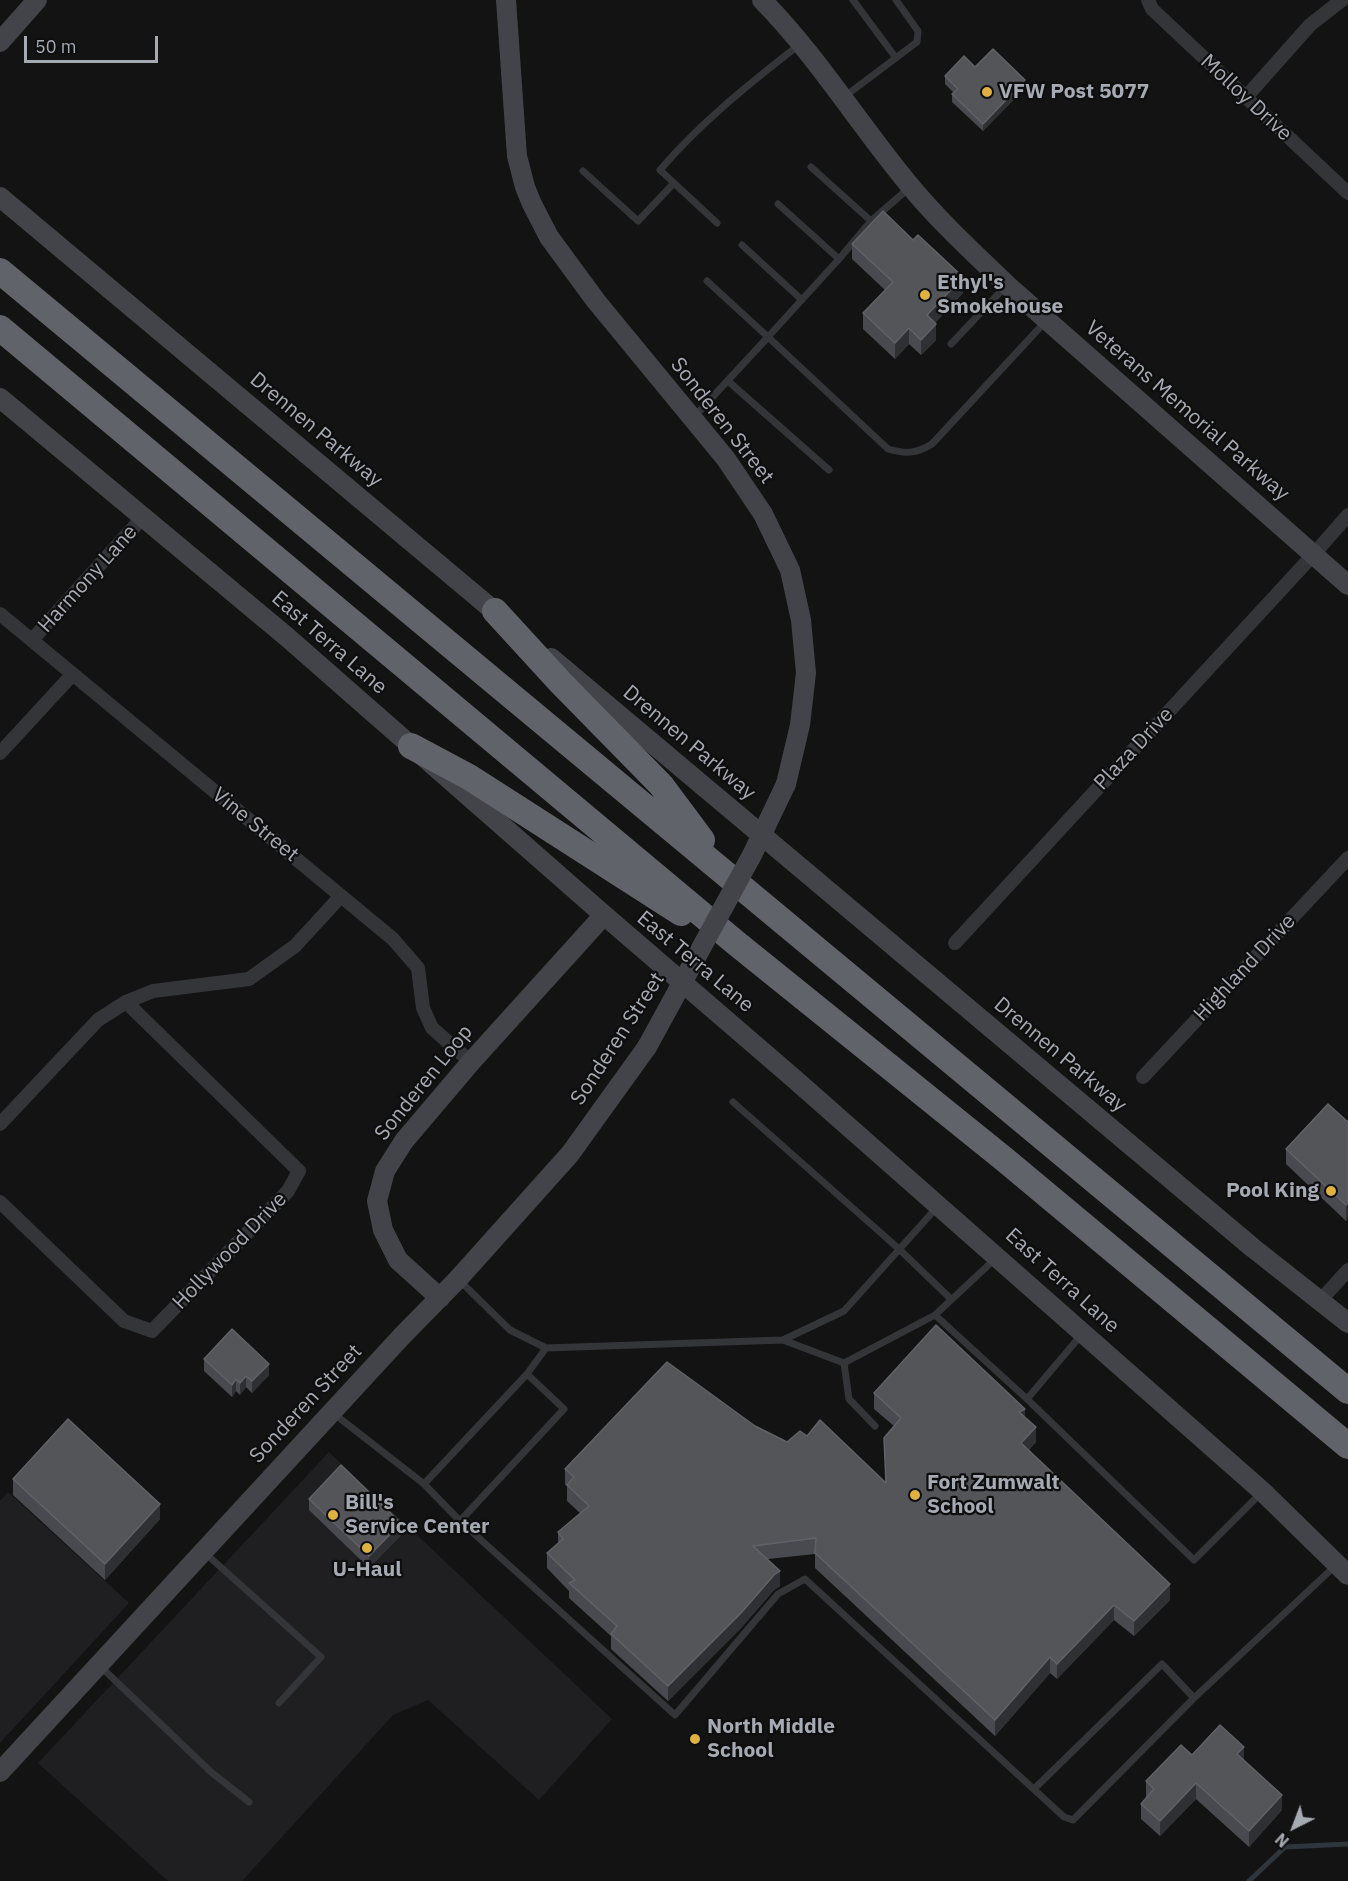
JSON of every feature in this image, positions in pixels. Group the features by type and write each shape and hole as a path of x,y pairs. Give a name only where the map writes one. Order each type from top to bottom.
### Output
{"highway":[{"path":"0,271 1348,1391"},
{"path":"0,327 736,943 1004,1160 1348,1446"},
{"path":"495,611 561,683 661,785 727,874"},
{"path":"411,746 469,777 670,907 736,943"}],"street":[{"path":"0,42 37,0"},
{"name":"Sonderen Street","path":"0,1772 331,1412 458,1279 570,1154 647,1047 747,865 786,784 800,726 806,673 801,620 790,570 763,514 726,459 596,301 549,237 525,187 517,156 506,0"},
{"name":"Veterans Memorial Parkway","path":"762,0 801,44 910,186 955,236 1007,285 1348,585"},
{"name":"Molloy Drive","path":"1148,0 1152,9 1348,193"},
{"path":"1246,97 1310,25 1342,0"},
{"name":"Drennen Parkway","path":"0,197 1235,1233 1348,1323"},
{"name":"East Terra Lane","path":"0,398 287,637 998,1256 1262,1491 1342,1570"},
{"path":"1314,554 1348,515"},
{"name":"Harmony Lane","path":"32,640 143,517"},
{"name":"Plaza Drive","path":"955,943 1314,554"},
{"name":"Vine Street","path":"0,614 393,939 418,968 423,1008 432,1028 471,1062"},
{"path":"0,753 72,675"},
{"name":"Highland Drive","path":"1143,1077 1348,858"},
{"path":"0,1124 98,1020 126,1002 153,992 249,979 295,946 341,896"},
{"name":"Sonderen Loop","path":"440,1298 398,1260 383,1230 377,1201 386,1171 404,1141 471,1062 604,915"},
{"name":"Hollywood Drive","path":"0,1202 124,1321 152,1331 288,1191 300,1171 126,1002"},
{"path":"1320,1301 1348,1270"}],"lane":[{"path":"853,0 896,58"},
{"path":"842,99 917,42 918,31 896,0"},
{"path":"717,223 660,170 680,147 770,68 801,44"},
{"path":"811,167 871,221"},
{"path":"583,171 638,221 674,183"},
{"path":"693,419 871,221 910,186"},
{"path":"778,204 839,259"},
{"path":"742,245 802,300"},
{"path":"707,281 888,449 902,453 920,452 932,444 1047,320"},
{"path":"951,344 1007,285"},
{"path":"728,381 830,470"},
{"path":"733,1102 951,1299"},
{"path":"783,1340 844,1311 939,1205"},
{"path":"458,1279 510,1330 546,1348 783,1340 844,1363 935,1315 998,1256"},
{"path":"935,1315 1027,1399 1194,1560 1262,1491"},
{"path":"1027,1399 1084,1332"},
{"path":"424,1484 527,1374 546,1348"},
{"path":"844,1363 849,1399 875,1426"},
{"path":"460,1521 564,1409 527,1374"},
{"path":"331,1412 424,1484 460,1521 675,1714 778,1594 806,1579 1064,1818 1073,1820 1194,1698 1342,1570"},
{"path":"204,1551 321,1657 279,1703"},
{"path":"1035,1789 1162,1664 1194,1698"},
{"path":"99,1665 203,1764 249,1802"}],"shaded area":[{"path":"329,1452 612,1719 539,1800 428,1700 393,1715 242,1881 168,1881 38,1763"},
{"path":"8,1492 129,1603 0,1743 0,1501"}],"building":[{"name":"VFW Post 5077","path":"993,49 1025,80 983,124 952,94 958,89 945,76 964,56 975,67"},
{"name":"Ethyl's Smokehouse","path":"883,211 913,240 918,235 963,277 927,315 936,324 921,340 909,328 895,343 863,313 893,282 852,244"},
{"name":"Pool King","path":"1328,1104 1348,1122 1348,1203 1346,1205 1286,1149"},
{"path":"936,1325 1025,1409 1019,1412 1036,1427 1021,1443 1170,1584 1134,1621 1114,1605 1057,1664 1050,1657 995,1720 815,1553 816,1538 753,1546 780,1571 668,1686 611,1634 617,1626 569,1583 575,1580 547,1553 563,1539 558,1532 589,1506 567,1485 574,1477 565,1469 667,1362 755,1426 787,1442 800,1431 807,1436 820,1420 886,1483 884,1438 901,1418 874,1393"},
{"path":"232,1329 269,1364 252,1381 246,1376 240,1383 236,1379 232,1385 204,1359"},
{"path":"68,1419 160,1504 105,1564 13,1479"},
{"path":"341,1465 401,1523 369,1556 309,1499"},
{"path":"1220,1725 1244,1747 1237,1754 1282,1795 1249,1831 1196,1783 1160,1821 1141,1804 1154,1789 1146,1781 1181,1745 1192,1755"}],"waterway":[{"path":"1249,1881 1285,1847 1348,1844"}],"place":[{"name":"VFW Post 5077","path":"987,92"},
{"name":"Ethyl's Smokehouse","path":"925,295"},
{"name":"Pool King","path":"1331,1191"},
{"name":"Fort Zumwalt School","path":"915,1495"},
{"name":"Bill's Service Center","path":"333,1515"},
{"name":"U-Haul","path":"367,1548"},
{"name":"North Middle School","path":"695,1739"}]}
